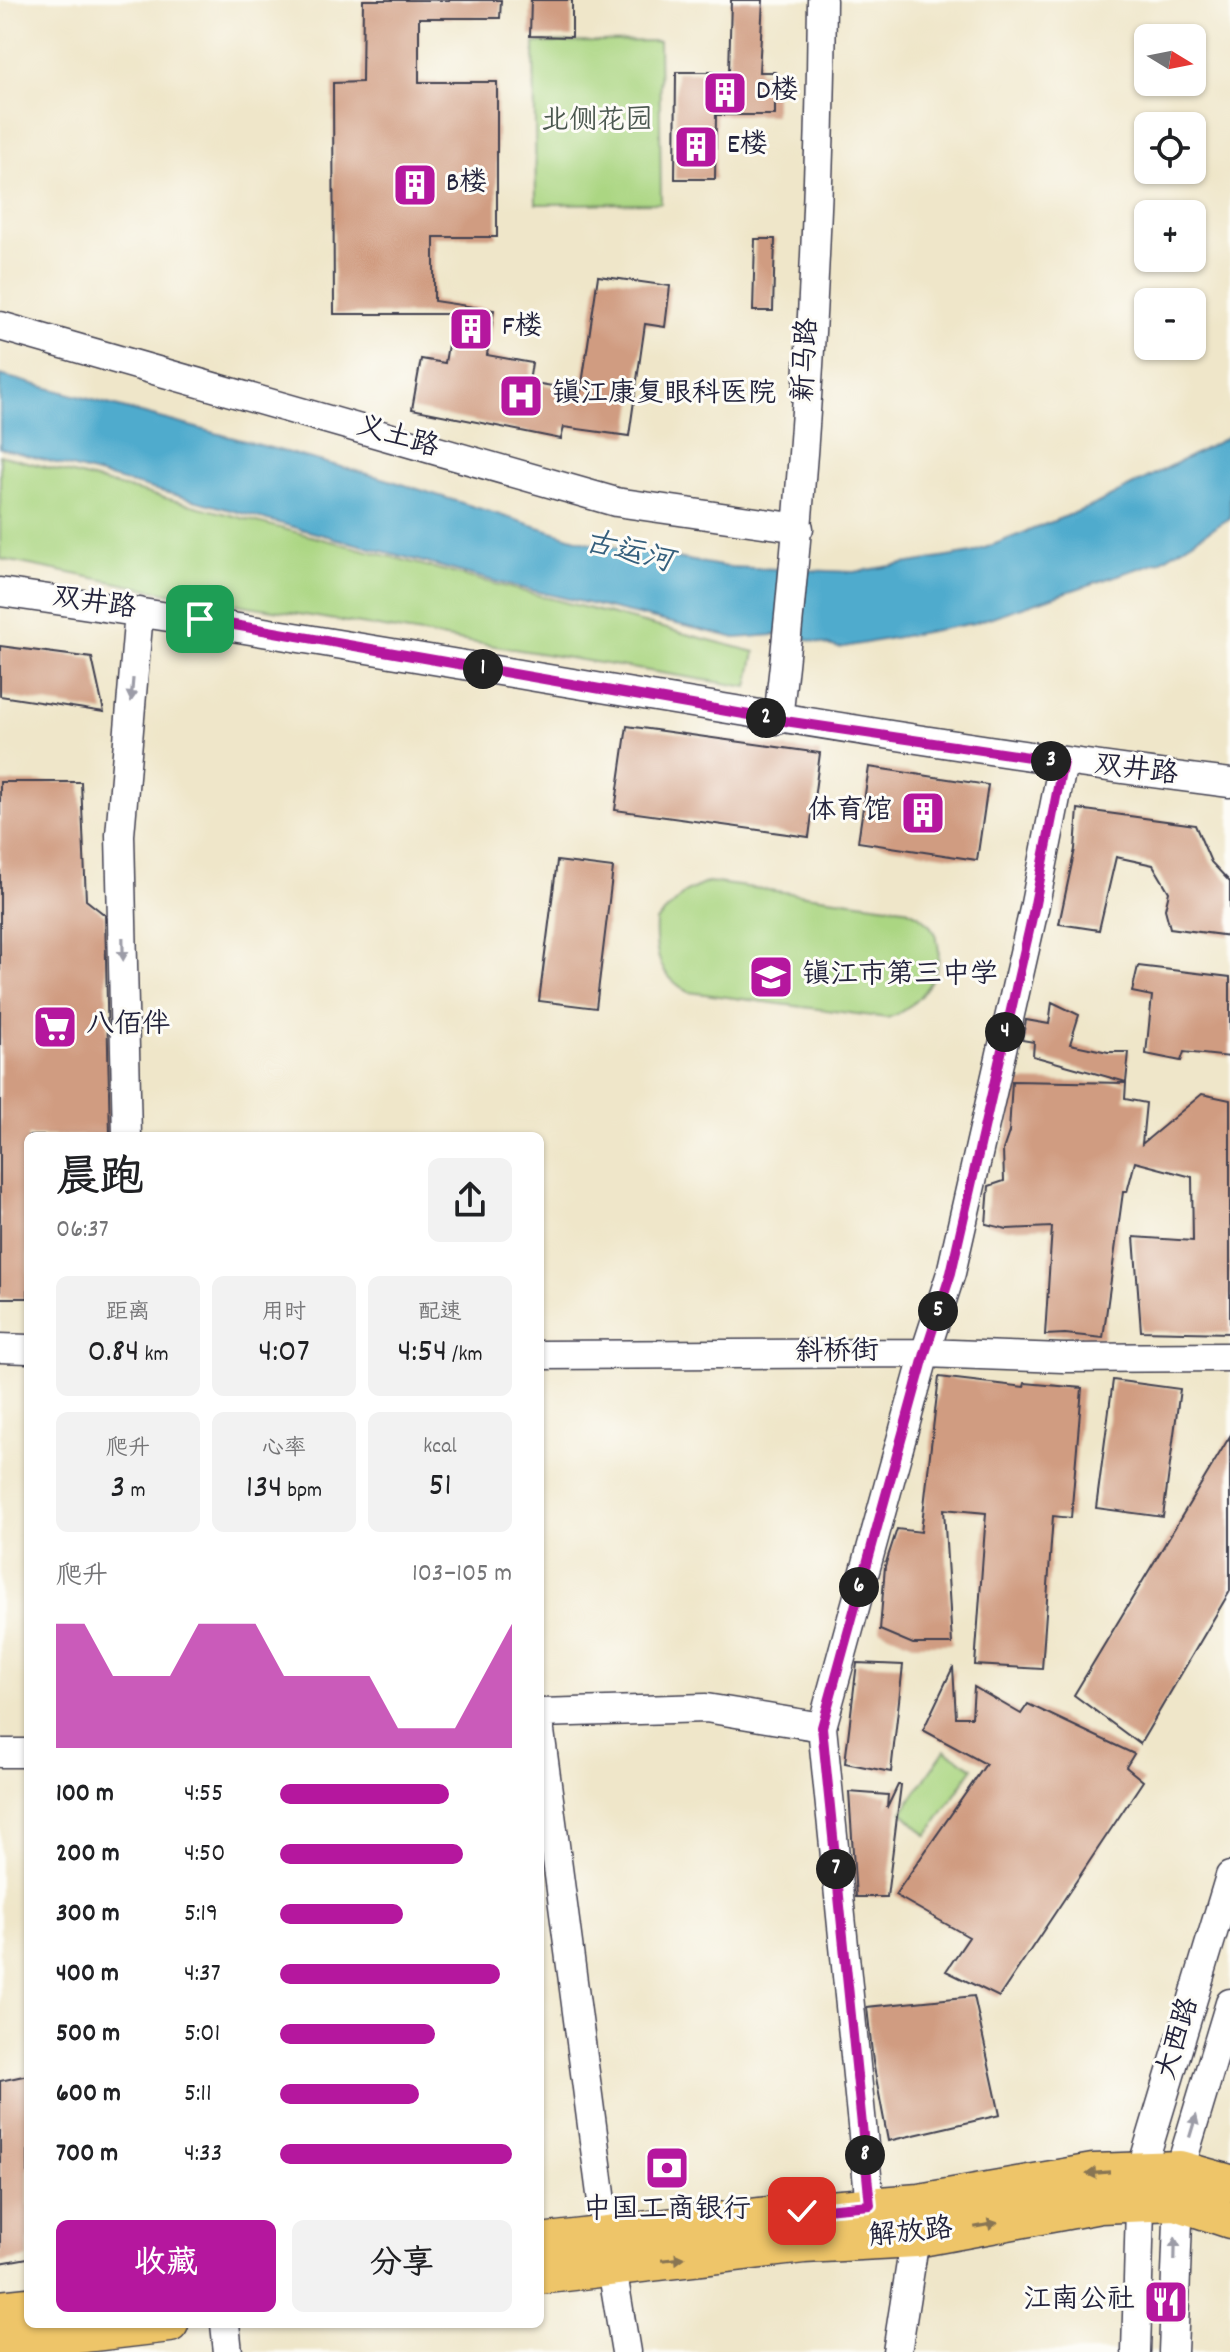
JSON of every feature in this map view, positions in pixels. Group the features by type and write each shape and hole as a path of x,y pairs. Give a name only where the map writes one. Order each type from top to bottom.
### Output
{"main road":[{"name":"解放路","path":"544,2274 610,2249 870,2205 919,2202 1093,2172 1140,2187 1230,2183"},
{"name":"解放路","path":"1178,2186 1230,2220"},
{"name":"解放路","path":"544,2242 610,2249 916,2239 1100,2205 1140,2187"},
{"path":"0,2309 24,2306"},
{"path":"0,2344 136,2328"}],"street":[{"name":"新马路","path":"778,720 799,528 819,159 822,0"},
{"name":"义土路","path":"0,326 616,502 799,528"},
{"name":"双井路","path":"0,592 139,612 778,720 1230,783"},
{"path":"127,1132 120,835 139,612"},
{"path":"870,2205 822,1727 925,1353 951,1273 1034,909 1063,762"},
{"path":"0,1348 24,1349"},
{"name":"斜桥街","path":"544,1355 925,1353 1063,1358 1230,1357"},
{"path":"544,1713 706,1708 822,1727"},
{"path":"0,1753 24,1753"},
{"path":"544,1761 626,2352"},
{"name":"大西路","path":"1136,2352 1140,2187 1230,1876"},
{"name":"大西路","path":"1173,2352 1178,2186 1230,2003"},
{"path":"897,2352 916,2239 919,2202"},
{"path":"225,2328 228,2352"}],"green space":[{"name":"北侧花园","path":"659,41 661,203 536,204 534,43"},
{"path":"0,455 755,652 748,687 163,592 0,559"},
{"path":"708,882 904,908 923,918 935,934 939,948 933,978 913,1003 887,1018 689,992 671,979 660,963 656,921 686,892"},
{"path":"945,1750 973,1768 927,1836 902,1812"}],"water":[{"name":"古运河","path":"0,375 386,479 586,542 727,567 854,572 972,553 1092,506 1230,436 1230,518 1160,561 974,623 839,648 786,634 736,638 509,585 0,448"}],"building":[{"path":"363,0 501,0 500,18 419,18 419,82 497,82 497,237 434,237 434,301 494,310 487,355 532,363 529,382 581,391 598,276 670,286 665,327 645,324 629,436 564,427 561,439 412,409 421,359 445,363 453,314 334,314 333,83 362,82"},
{"path":"531,0 572,0 572,37 530,36"},
{"path":"731,0 763,0 759,72 775,72 775,115 716,115 715,179 675,179 676,72 729,72"},
{"path":"755,239 775,239 773,311 753,311"},
{"path":"0,646 92,658 104,712 0,696"},
{"path":"627,726 820,753 809,837 615,810"},
{"name":"体育馆","path":"869,767 988,785 977,860 858,842"},
{"name":"八佰伴","path":"0,782 81,782 86,900 105,915 110,1132 24,1132 24,1298 0,1298"},
{"path":"1078,809 1195,825 1211,862 1230,882 1230,936 1170,928 1165,909 1169,892 1153,865 1116,857 1099,930 1059,924 1075,849"},
{"path":"557,861 613,868 596,1008 539,1001"},
{"path":"1138,966 1230,977 1230,1057 1184,1052 1181,1061 1146,1054 1152,996 1132,992"},
{"path":"1052,1002 1079,1015 1070,1044 1108,1052 1129,1052 1126,1082 1033,1056 1034,1042 1022,1040 1026,1020 1049,1024"},
{"path":"1012,1081 1126,1083 1125,1099 1146,1103 1142,1144 1202,1094 1230,1100 1230,1333 1141,1331 1134,1237 1193,1241 1192,1177 1135,1162 1127,1192 1123,1192 1103,1338 1045,1335 1052,1227 1007,1229 986,1224 989,1186 1004,1181 1003,1150 1009,1132"},
{"path":"939,1377 1024,1387 1025,1383 1082,1388 1071,1518 1053,1516 1042,1669 975,1665 986,1513 944,1509 952,1644 913,1644 880,1630 885,1566 897,1529 921,1532"},
{"path":"1113,1380 1180,1389 1163,1517 1096,1508"},
{"path":"1230,1436 1230,1591 1140,1744 1074,1695"},
{"path":"857,1663 903,1665 891,1772 845,1763"},
{"path":"953,1667 956,1717 972,1717 974,1687 1021,1714 1028,1704 1134,1754 1126,1767 1143,1781 999,1997 946,1971 969,1937 895,1895 986,1764 923,1730"},
{"path":"898,1785 901,1785 887,1897 856,1897 849,1792 888,1795 887,1808"},
{"path":"974,1996 1000,2115 888,2141 873,2062 867,2007"},
{"path":"24,2076 24,2259 0,2263 0,2081"}],"place":[{"name":"D楼","path":"725,93"},
{"name":"E楼","path":"696,147"},
{"name":"B楼","path":"415,185"},
{"name":"F楼","path":"471,329"},
{"name":"镇江康复眼科医院","path":"521,396"},
{"name":"体育馆","path":"923,813"},
{"name":"镇江市第三中学","path":"771,977"},
{"name":"八佰伴","path":"55,1027"},
{"name":"中国工商银行","path":"667,2168"},
{"name":"江南公社","path":"1166,2302"}],"route":[{"path":"200,619 778,720 1063,762 1034,909 951,1273 925,1353 846,1631 822,1727 870,2205 802,2211"}]}
